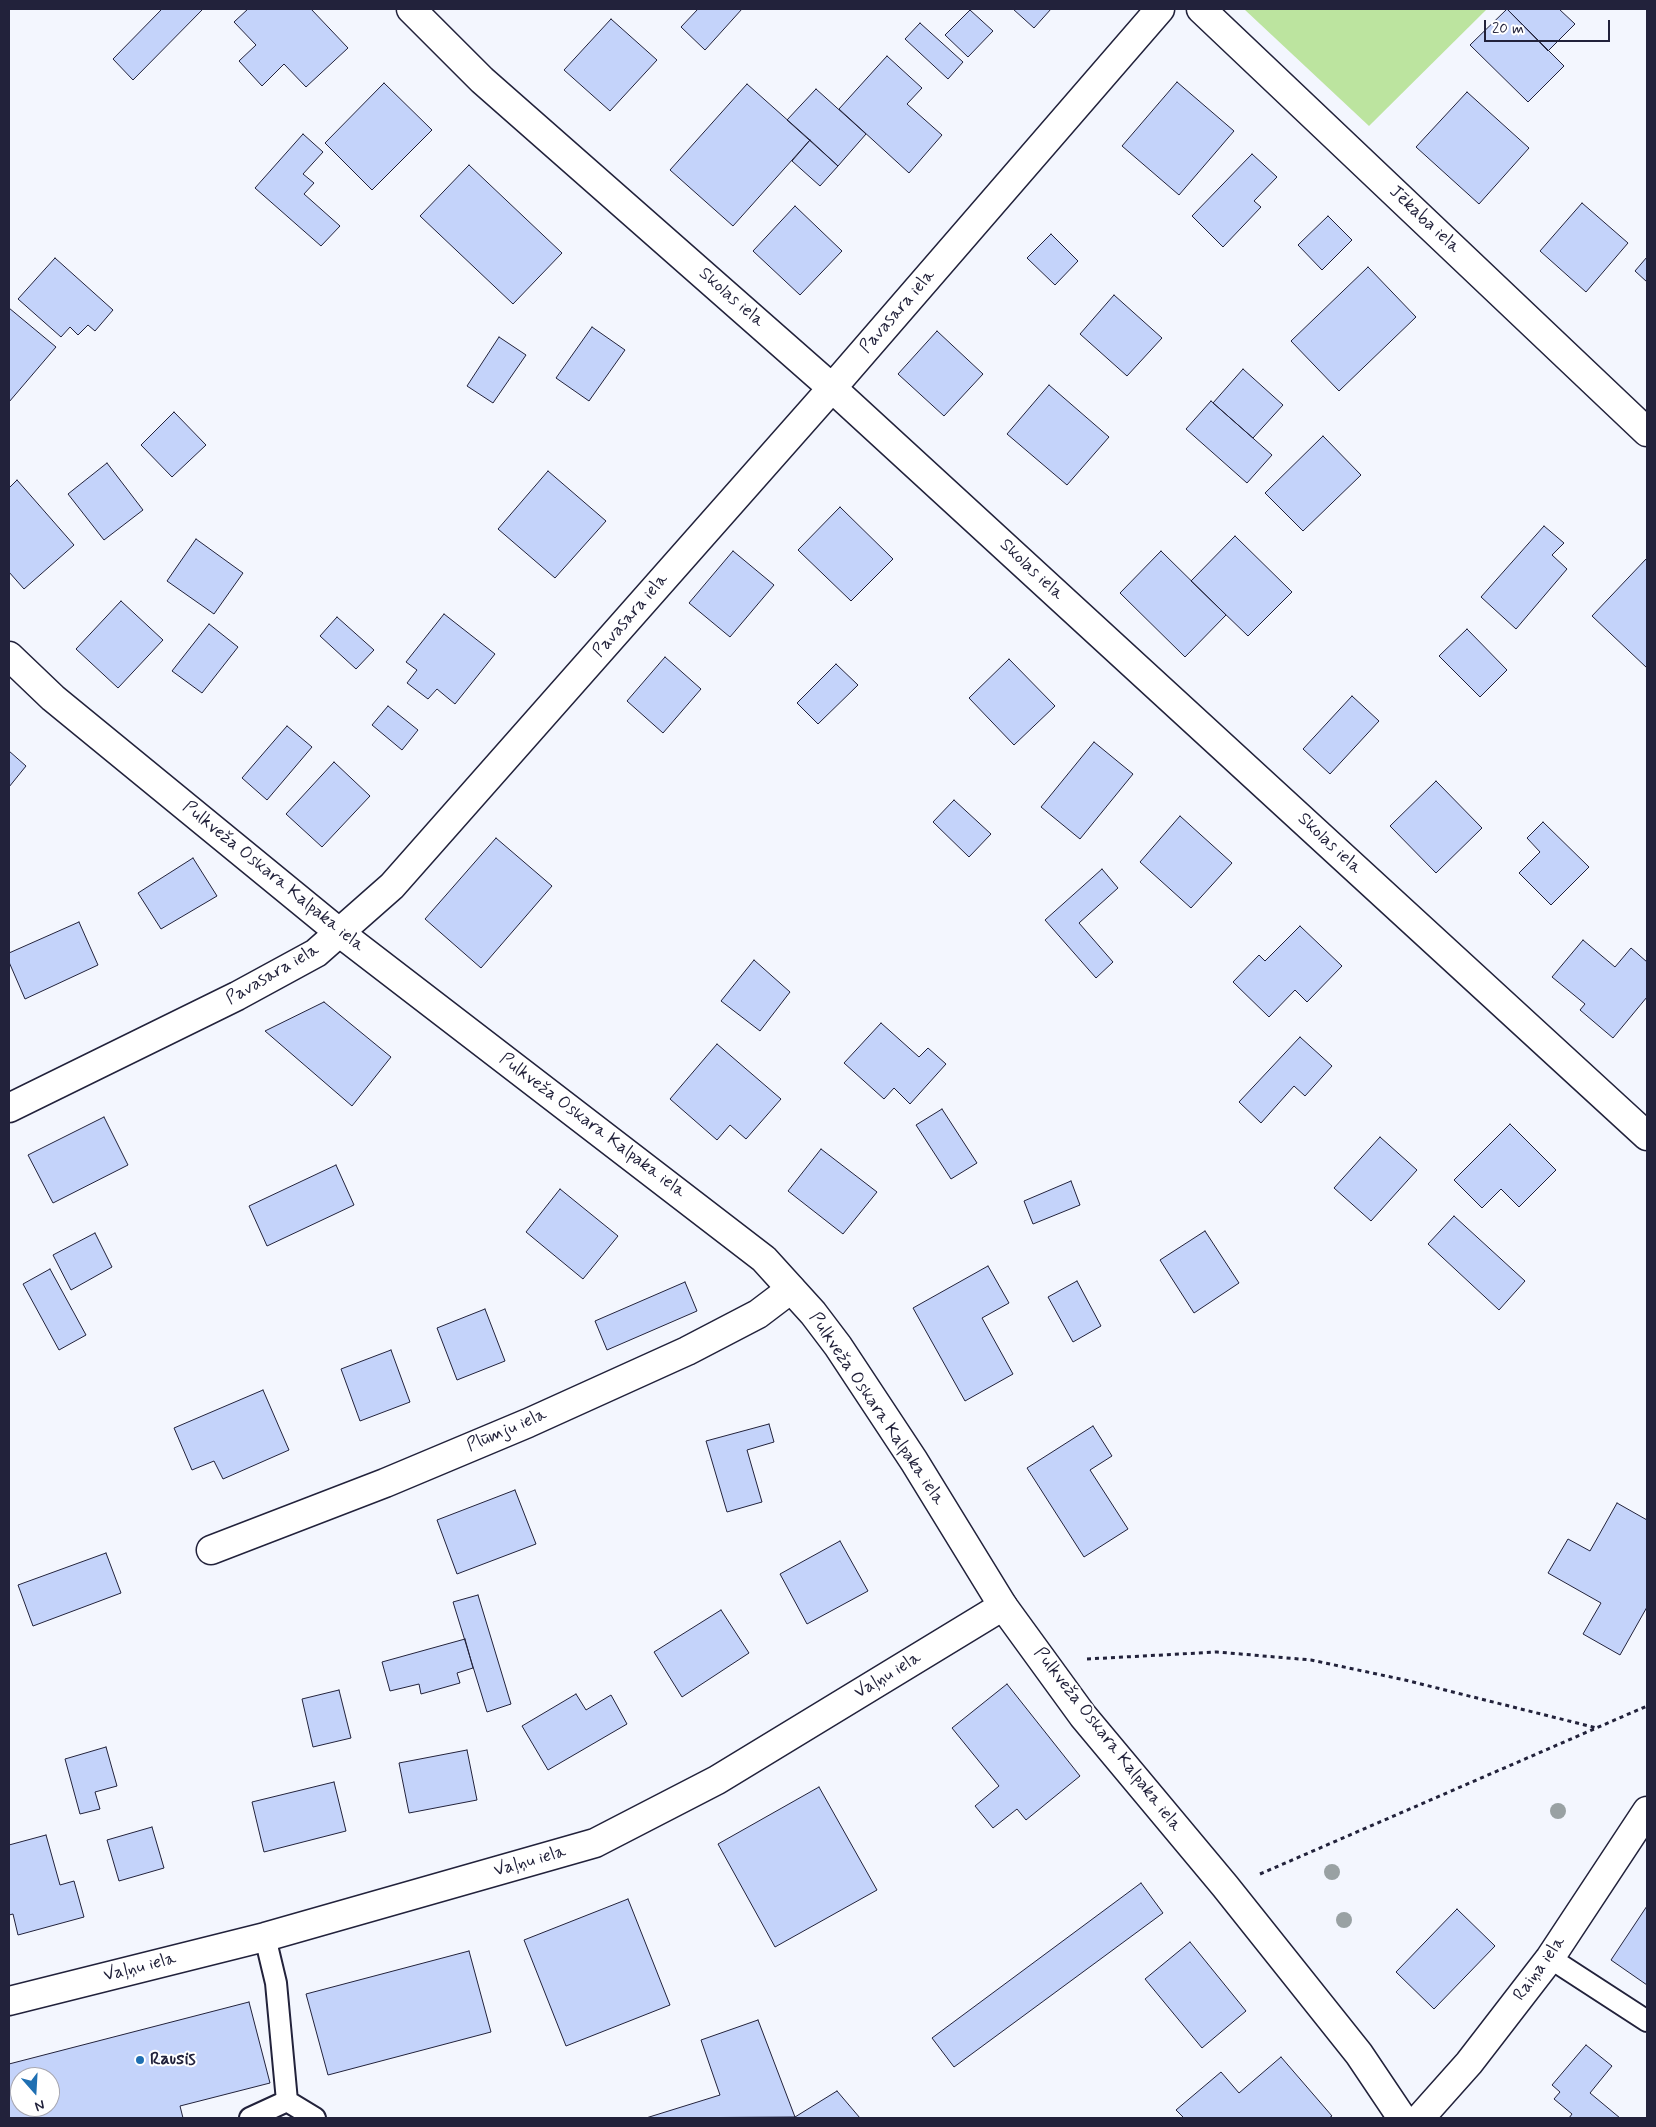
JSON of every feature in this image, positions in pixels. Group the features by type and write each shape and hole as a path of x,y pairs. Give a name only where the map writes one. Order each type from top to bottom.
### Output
{"street":[{"name":"Skolas iela","path":"411,9 482,80 832,388 1647,1136"},
{"name":"Pavasara iela","path":"9,1108 237,996 316,953 392,886 832,388 1160,9"},
{"name":"Jēkaba iela","path":"1201,9 1647,432"},
{"name":"Pulkveža Oskara Kalpaka iela","path":"9,656 53,698 340,932 764,1259 813,1313 838,1346 914,1461 1003,1606 1083,1716 1225,1886 1359,2054 1402,2118"},
{"name":"Plūmju iela","path":"211,1550 385,1483 670,1359 758,1314 791,1290"},
{"name":"Vaļņu iela","path":"9,2001 265,1937 595,1843 717,1780 1003,1606"},
{"name":"Raiņa iela","path":"1420,2118 1469,2063 1550,1958 1647,1811"}],"lane":[{"path":"265,1937 276,1983 287,2101"},
{"path":"1550,1958 1647,2021"},
{"path":"250,2118 287,2101"},
{"path":"287,2101 315,2118"}],"path":[{"path":"1086,1659 1217,1652 1311,1660 1405,1680 1597,1728"},
{"path":"1258,1875 1647,1706"}],"green space":[{"path":"1244,9 1487,9 1369,126"}],"building":[{"path":"162,9 203,9 133,80 113,59"},
{"path":"248,9 311,9 348,48 306,87 284,64 262,86 239,61 256,45 234,22"},
{"path":"698,9 742,9 705,50 681,27"},
{"path":"1013,9 1051,9 1034,28"},
{"path":"1507,9 1559,9 1575,24 1548,51"},
{"path":"1507,9 1564,66 1528,102 1470,45"},
{"path":"970,10 993,31 968,57 945,35"},
{"path":"611,19 657,60 610,111 564,70"},
{"path":"920,23 963,62 948,79 905,39"},
{"path":"887,56 922,88 907,104 942,135 909,173 839,109"},
{"path":"1177,82 1234,131 1179,195 1122,146"},
{"path":"384,83 432,130 372,190 325,143"},
{"path":"747,84 810,140 733,226 670,170"},
{"path":"816,89 866,134 838,166 787,120"},
{"path":"1467,92 1529,148 1479,204 1416,147"},
{"path":"303,134 323,152 303,174 314,183 304,194 340,226 321,246 255,188"},
{"path":"810,140 838,166 820,186 792,161"},
{"path":"1252,154 1277,177 1254,201 1261,207 1223,247 1192,216"},
{"path":"469,165 562,253 513,304 420,216"},
{"path":"1582,203 1628,243 1586,292 1540,251"},
{"path":"795,206 842,251 800,295 753,251"},
{"path":"1328,216 1352,240 1322,270 1298,245"},
{"path":"1051,234 1078,261 1055,285 1027,258"},
{"path":"1647,257 1647,282 1635,271"},
{"path":"55,258 113,310 95,331 88,325 78,335 70,327 61,337 18,299"},
{"path":"1368,267 1416,317 1339,391 1291,341"},
{"path":"1114,295 1162,338 1127,376 1080,334"},
{"path":"9,308 56,347 9,402"},
{"path":"592,327 625,350 589,401 556,378"},
{"path":"937,331 983,374 944,416 898,374"},
{"path":"499,337 526,355 493,403 467,386"},
{"path":"1243,369 1283,405 1253,438 1213,403"},
{"path":"1049,385 1109,437 1067,485 1007,434"},
{"path":"1211,401 1272,455 1247,483 1186,429"},
{"path":"174,412 206,445 172,477 141,445"},
{"path":"1323,436 1361,475 1303,531 1265,493"},
{"path":"107,463 143,510 104,540 68,494"},
{"path":"548,471 606,521 555,578 498,529"},
{"path":"17,480 74,545 24,589 9,572 9,488"},
{"path":"840,507 893,559 851,601 798,550"},
{"path":"1544,526 1564,543 1552,555 1567,569 1516,629 1481,597"},
{"path":"1235,536 1292,592 1248,636 1191,581"},
{"path":"196,539 243,573 214,614 167,581"},
{"path":"733,551 774,585 730,637 689,603"},
{"path":"1161,551 1226,615 1185,657 1120,593"},
{"path":"1647,558 1647,668 1592,616"},
{"path":"121,601 163,640 118,688 76,649"},
{"path":"444,614 495,654 455,704 437,689 428,699 407,683 417,670 406,662"},
{"path":"337,617 374,650 356,669 320,636"},
{"path":"209,624 238,647 202,693 172,671"},
{"path":"1467,629 1507,670 1480,697 1439,656"},
{"path":"665,657 701,689 663,733 627,701"},
{"path":"1009,659 1055,706 1014,745 969,698"},
{"path":"836,664 858,685 818,724 797,703"},
{"path":"1352,696 1379,721 1330,774 1303,749"},
{"path":"388,706 418,730 402,750 372,725"},
{"path":"287,726 312,747 267,800 242,778"},
{"path":"1094,742 1133,774 1080,839 1041,807"},
{"path":"9,751 26,766 9,787"},
{"path":"334,762 370,796 322,847 286,814"},
{"path":"1436,781 1482,828 1436,873 1390,826"},
{"path":"954,800 991,834 969,857 933,822"},
{"path":"1180,816 1232,863 1191,908 1140,862"},
{"path":"1543,822 1589,867 1551,905 1519,873 1540,852 1527,838"},
{"path":"496,838 552,886 481,968 425,919"},
{"path":"193,858 217,896 161,929 138,893"},
{"path":"1102,869 1118,888 1079,923 1113,962 1096,978 1045,920"},
{"path":"79,922 98,965 25,999 9,962 9,953"},
{"path":"1300,926 1342,966 1307,1002 1295,990 1269,1017 1233,982 1259,955 1265,961"},
{"path":"1583,940 1615,967 1631,948 1647,962 1647,997 1613,1038 1580,1010 1585,1004 1552,977"},
{"path":"754,960 790,992 760,1031 721,1001"},
{"path":"324,1002 391,1057 352,1106 265,1031"},
{"path":"881,1023 919,1057 928,1048 946,1064 910,1104 894,1088 884,1099 844,1063"},
{"path":"1300,1037 1332,1066 1305,1096 1294,1086 1261,1123 1239,1102"},
{"path":"717,1044 781,1099 746,1139 730,1125 717,1140 670,1099"},
{"path":"942,1109 977,1163 951,1179 916,1125"},
{"path":"104,1117 128,1165 53,1203 28,1155"},
{"path":"1510,1124 1556,1170 1519,1207 1501,1189 1482,1208 1454,1180"},
{"path":"1380,1137 1417,1170 1371,1221 1334,1188"},
{"path":"821,1149 877,1192 843,1234 788,1191"},
{"path":"336,1165 354,1205 267,1246 249,1206"},
{"path":"1071,1181 1080,1205 1033,1224 1024,1201"},
{"path":"560,1189 618,1236 583,1279 526,1232"},
{"path":"1454,1216 1525,1281 1499,1310 1428,1244"},
{"path":"1205,1231 1239,1283 1194,1313 1160,1260"},
{"path":"95,1233 112,1267 71,1290 53,1255"},
{"path":"988,1266 1009,1303 982,1318 1013,1374 965,1401 913,1308"},
{"path":"50,1269 86,1335 59,1350 23,1284"},
{"path":"1077,1281 1101,1326 1073,1342 1048,1297"},
{"path":"685,1282 697,1311 607,1350 595,1321"},
{"path":"485,1309 505,1361 457,1380 437,1328"},
{"path":"391,1350 410,1402 360,1421 341,1369"},
{"path":"263,1390 289,1450 223,1479 214,1461 192,1470 174,1428"},
{"path":"769,1424 774,1442 747,1450 762,1502 727,1512 706,1441"},
{"path":"1093,1426 1112,1456 1090,1470 1128,1529 1084,1557 1027,1468"},
{"path":"515,1490 536,1544 457,1574 437,1520"},
{"path":"1617,1503 1647,1520 1647,1607 1620,1655 1583,1634 1601,1603 1548,1573 1568,1539 1590,1551"},
{"path":"840,1541 868,1591 807,1624 780,1574"},
{"path":"106,1553 121,1593 33,1626 18,1585"},
{"path":"478,1595 511,1704 487,1712 453,1602"},
{"path":"721,1610 749,1653 682,1697 654,1652"},
{"path":"465,1639 473,1668 457,1673 460,1683 421,1694 419,1684 390,1691 382,1662"},
{"path":"1007,1684 1080,1776 1026,1820 1017,1809 993,1828 975,1806 999,1786 952,1728"},
{"path":"339,1690 351,1738 313,1747 302,1699"},
{"path":"576,1694 586,1710 611,1695 627,1724 548,1770 522,1726"},
{"path":"106,1747 117,1786 95,1792 100,1809 80,1814 65,1759"},
{"path":"467,1750 477,1800 409,1813 399,1763"},
{"path":"334,1782 346,1831 264,1852 252,1802"},
{"path":"819,1787 877,1890 775,1947 718,1844"},
{"path":"152,1827 164,1868 119,1881 107,1840"},
{"path":"46,1835 60,1885 74,1881 84,1917 18,1935 13,1914 9,1915 9,1845"},
{"path":"1141,1883 1163,1913 954,2067 932,2038"},
{"path":"628,1899 670,2005 566,2046 524,1940"},
{"path":"1647,1906 1647,1985 1611,1960"},
{"path":"1457,1909 1495,1946 1434,2009 1396,1972"},
{"path":"1190,1942 1246,2011 1202,2048 1145,1979"},
{"path":"469,1951 491,2032 328,2075 306,1994"},
{"path":"249,2002 270,2083 180,2106 183,2118 9,2118 9,2064"},
{"path":"758,2020 795,2117 646,2118 720,2095 701,2040"},
{"path":"1586,2045 1612,2066 1590,2093 1620,2118 1569,2118 1572,2114 1554,2099 1560,2092 1552,2085"},
{"path":"1281,2057 1332,2116 1329,2118 1184,2118 1176,2110 1221,2072 1239,2093"},
{"path":"837,2091 860,2118 793,2118 795,2117"}],"place":[{"name":"Rausis","path":"140,2060"}]}
